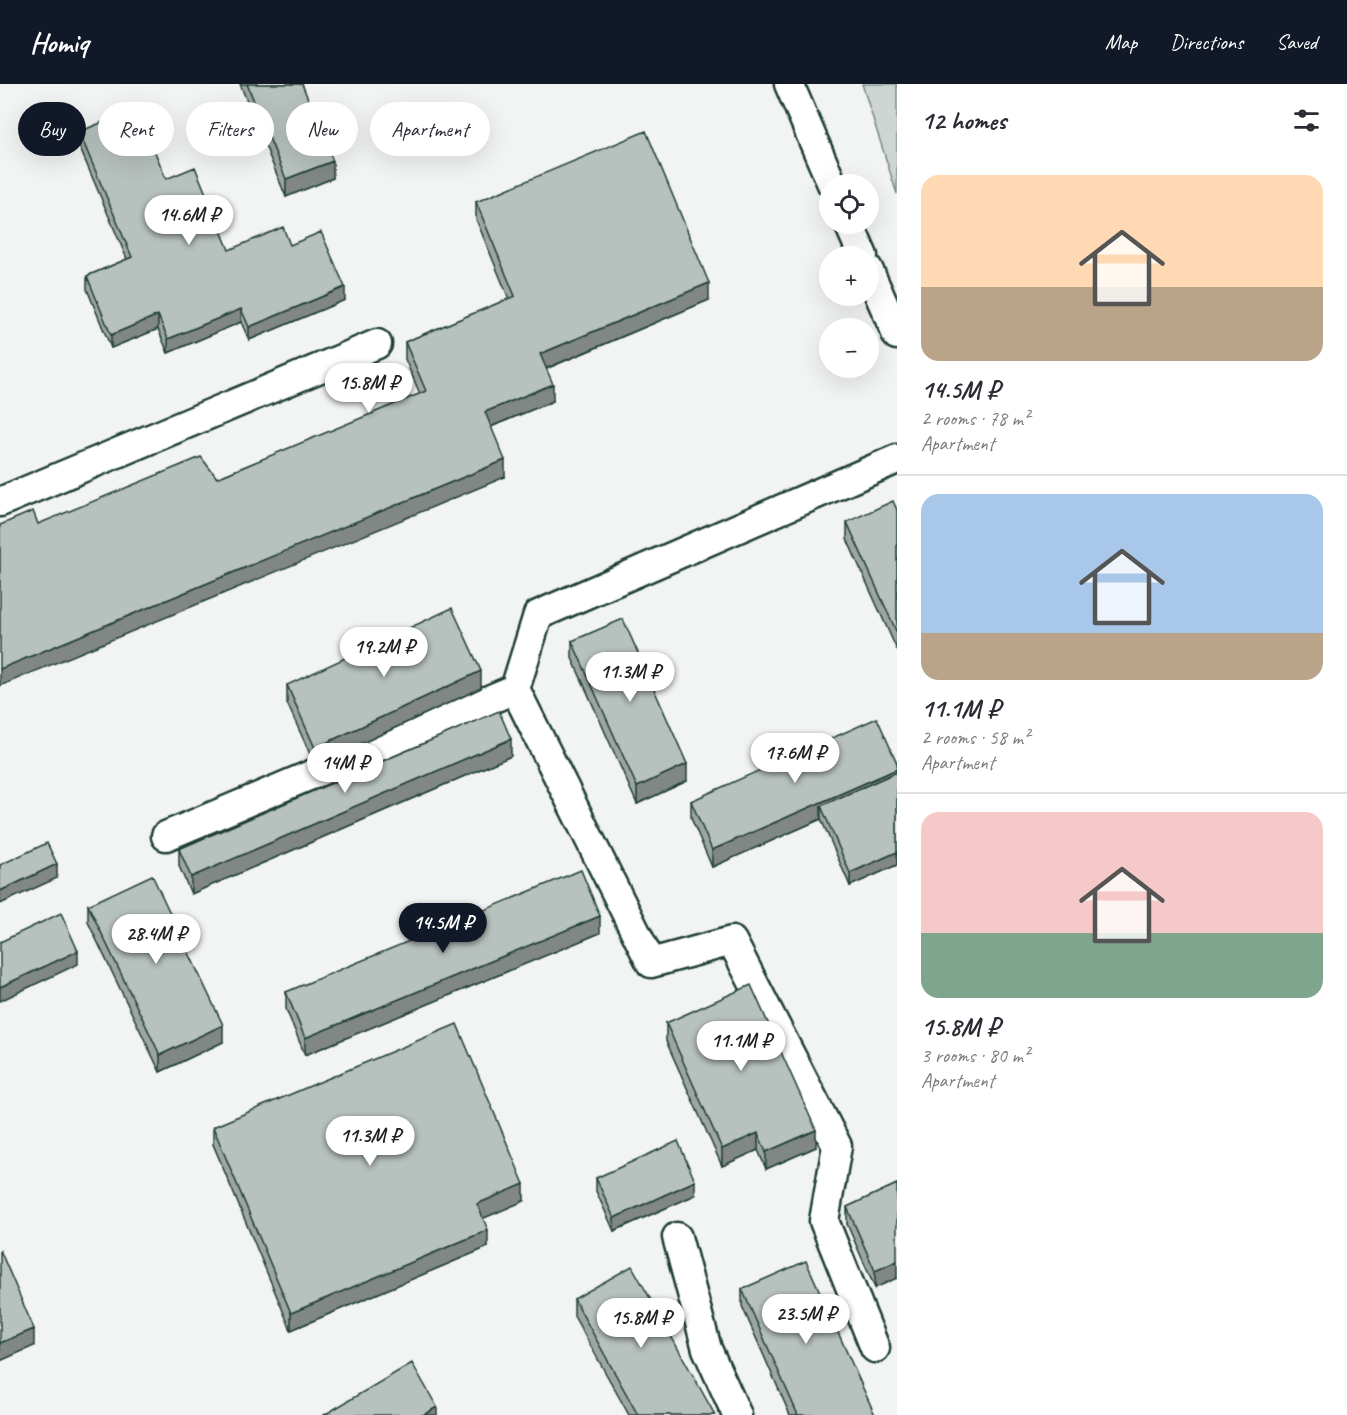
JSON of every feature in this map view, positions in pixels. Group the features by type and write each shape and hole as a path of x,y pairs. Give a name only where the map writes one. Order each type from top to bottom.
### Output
{"street":[{"path":"789,84 828,174"},
{"path":"879,293 897,335"},
{"path":"0,502 377,344"},
{"path":"875,1348 824,1221 837,1146 732,941 651,963 515,689 538,615 897,459"},
{"path":"166,836 515,689"},
{"path":"677,1238 707,1348 737,1415"}],"shaded area":[{"path":"862,84 897,84 897,194"}],"building":[{"path":"247,84 302,84 309,102 286,102 286,156 331,156 333,161 286,179 274,150 274,102 254,102"},
{"path":"98,124 98,156 157,156 166,179 195,167 229,250 283,227 290,245 321,232 345,287 249,327 241,309 168,339 158,315 111,335 87,276 132,257 86,149 86,129"},
{"path":"646,131 709,283 540,354 553,384 485,412 505,460 0,669 0,525 33,511 38,524 201,457 217,478 426,391 405,342 515,296 476,202"},
{"path":"893,501 897,510 897,633 847,522"},
{"path":"452,608 481,671 315,748 287,685"},
{"path":"623,619 687,764 637,787 572,641"},
{"path":"499,711 511,739 191,877 179,849"},
{"path":"877,718 897,763 897,769 712,850 691,801"},
{"path":"897,772 897,852 850,873 821,806"},
{"path":"47,843 57,864 0,891 0,865"},
{"path":"581,870 600,916 305,1038 286,992"},
{"path":"152,875 223,1025 160,1055 88,905"},
{"path":"61,913 78,951 0,987 0,942"},
{"path":"751,985 816,1130 766,1152 758,1133 722,1149 666,1023"},
{"path":"457,1024 524,1184 477,1204 488,1230 291,1313 213,1127"},
{"path":"678,1141 695,1181 614,1218 596,1178"},
{"path":"897,1184 897,1261 875,1271 847,1207"},
{"path":"0,1250 34,1329 0,1343"},
{"path":"806,1261 875,1415 798,1415 742,1289"},
{"path":"632,1266 715,1415 638,1415 574,1299"},
{"path":"412,1363 437,1407 423,1415 324,1415"}]}
